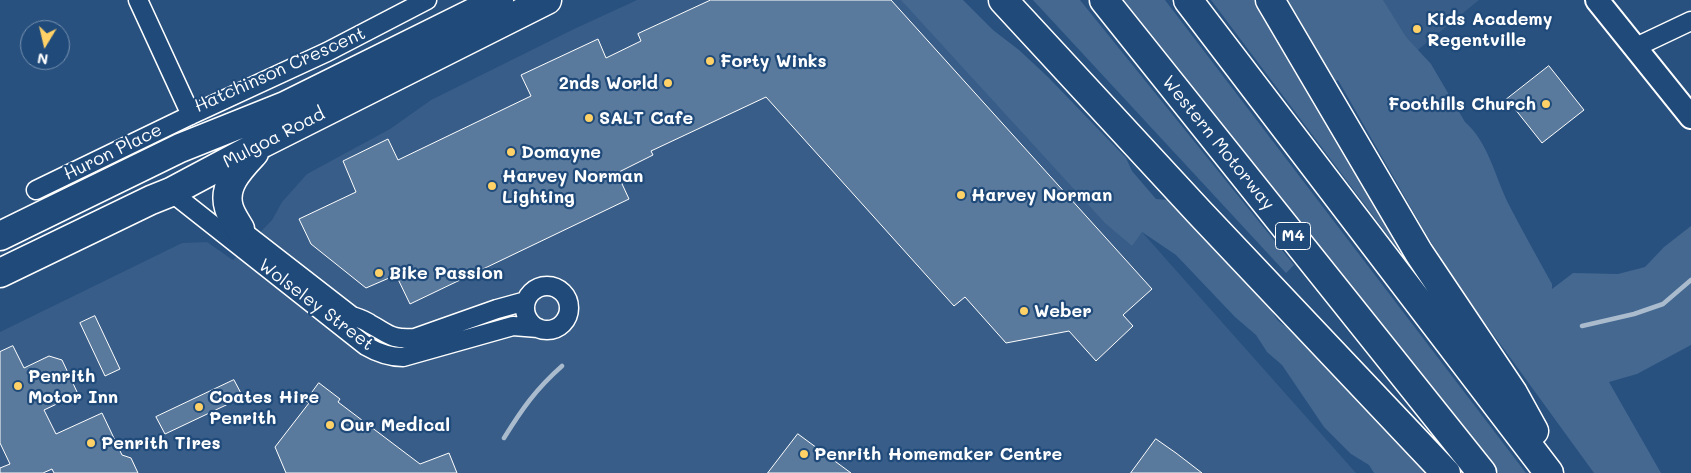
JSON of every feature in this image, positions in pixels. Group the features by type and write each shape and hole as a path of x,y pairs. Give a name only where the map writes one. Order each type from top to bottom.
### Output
{"main road":[{"name":"Mulgoa Road","path":"0,236 180,148 284,106 499,0"},
{"name":"Mulgoa Road","path":"0,274 151,200 172,192 264,143 547,0"},
{"path":"1003,0 1199,212 1446,473"},
{"name":"Western Motorway","path":"1104,0 1482,473"},
{"path":"1188,0 1549,473"},
{"path":"1270,0 1419,252 1513,393 1556,473"},
{"path":"240,229 228,207 228,191 234,175 264,143"},
{"path":"172,192 180,148"}],"street":[{"name":"Hatchinson Crescent","path":"138,0 191,115 327,52 426,0"},
{"path":"1597,0 1691,117"},
{"path":"1636,48 1691,22"},
{"name":"Huron Place","path":"36,190 191,115"},
{"name":"Wolseley Street","path":"172,192 366,346 390,357 403,357 513,326 538,328"},
{"name":"Wolseley Street","path":"240,229 352,316 395,338 415,338 497,309 526,301"},
{"path":"542,286 556,287 567,297 569,312 562,324 551,330 538,328 528,320 525,308 526,301 535,289 542,286"}],"shaded area":[{"path":"637,0 936,0 1356,473 0,473 0,332 182,243 207,242 233,260 272,220 282,202 307,174 390,129 431,100"},
{"path":"901,0 963,0 993,30 1019,50 1048,77 1126,158 1132,171 1156,199 1168,200 1270,307 1278,320 1290,328 1431,473 1374,473 1369,465 1351,454 1324,427 1282,365 1267,352 1256,335 1235,317 1176,255 1142,232 1132,246 1105,223"},
{"path":"1033,0 1080,0 1294,265 1286,273"},
{"path":"1124,0 1165,0 1526,473 1499,473"},
{"path":"1211,0 1263,0 1413,259 1407,261"},
{"path":"1288,0 1383,0 1406,37 1431,64 1465,122 1480,139 1508,203 1552,284 1552,289 1573,273 1618,274 1645,267 1664,247 1691,226 1691,345 1637,374 1609,382 1661,473 1594,473 1461,290 1426,234 1338,80 1335,82"},
{"name":"Kids Academy Regentville","path":"1372,0 1479,0 1408,58"}],"building":[{"path":"711,0 891,0 1152,289 1123,315 1133,326 1096,361 1069,331 1006,343 965,297 954,306 766,97 651,151 653,155 617,173 629,199 410,304 396,275 366,288 311,244 299,219 356,192 343,161 388,139 398,160 531,96 521,75 598,39 606,58 641,41 638,34"},
{"name":"Foothills Church","path":"1549,66 1584,110 1542,143 1507,99"},
{"path":"95,316 120,369 105,376 80,323"},
{"path":"13,346 24,368 49,356 62,360 78,394 44,410 56,434 102,413 122,455 131,458 138,473 54,473 52,469 43,473 0,473 0,468 10,464 0,443 0,352"},
{"name":"Coates Hire Penrith","path":"234,380 243,397 165,434 156,417"},
{"name":"Our Medical","path":"319,383 340,399 338,402 420,464 449,453 457,473 286,473 275,447 309,403 306,401"},
{"name":"Penrith Homemaker Centre","path":"798,434 851,473 768,473"},
{"path":"1156,439 1176,453 1202,473 1131,473"}],"waterway":[{"path":"1582,326 1634,314 1663,304 1691,280"},
{"path":"504,438 530,400 562,366"}],"place":[{"name":"Kids Academy Regentville","path":"1417,29"},
{"name":"Forty Winks","path":"710,61"},
{"name":"2nds World","path":"668,83"},
{"name":"Foothills Church","path":"1546,104"},
{"name":"SALT Cafe","path":"589,118"},
{"name":"Domayne","path":"511,152"},
{"name":"Harvey Norman Lighting","path":"492,186"},
{"name":"Harvey Norman","path":"961,195"},
{"name":"Bike Passion","path":"379,273"},
{"name":"Weber","path":"1024,311"},
{"name":"Penrith Motor Inn","path":"18,386"},
{"name":"Coates Hire Penrith","path":"199,407"},
{"name":"Our Medical","path":"330,425"},
{"name":"Penrith Tires","path":"91,443"},
{"name":"Penrith Homemaker Centre","path":"804,454"}]}
